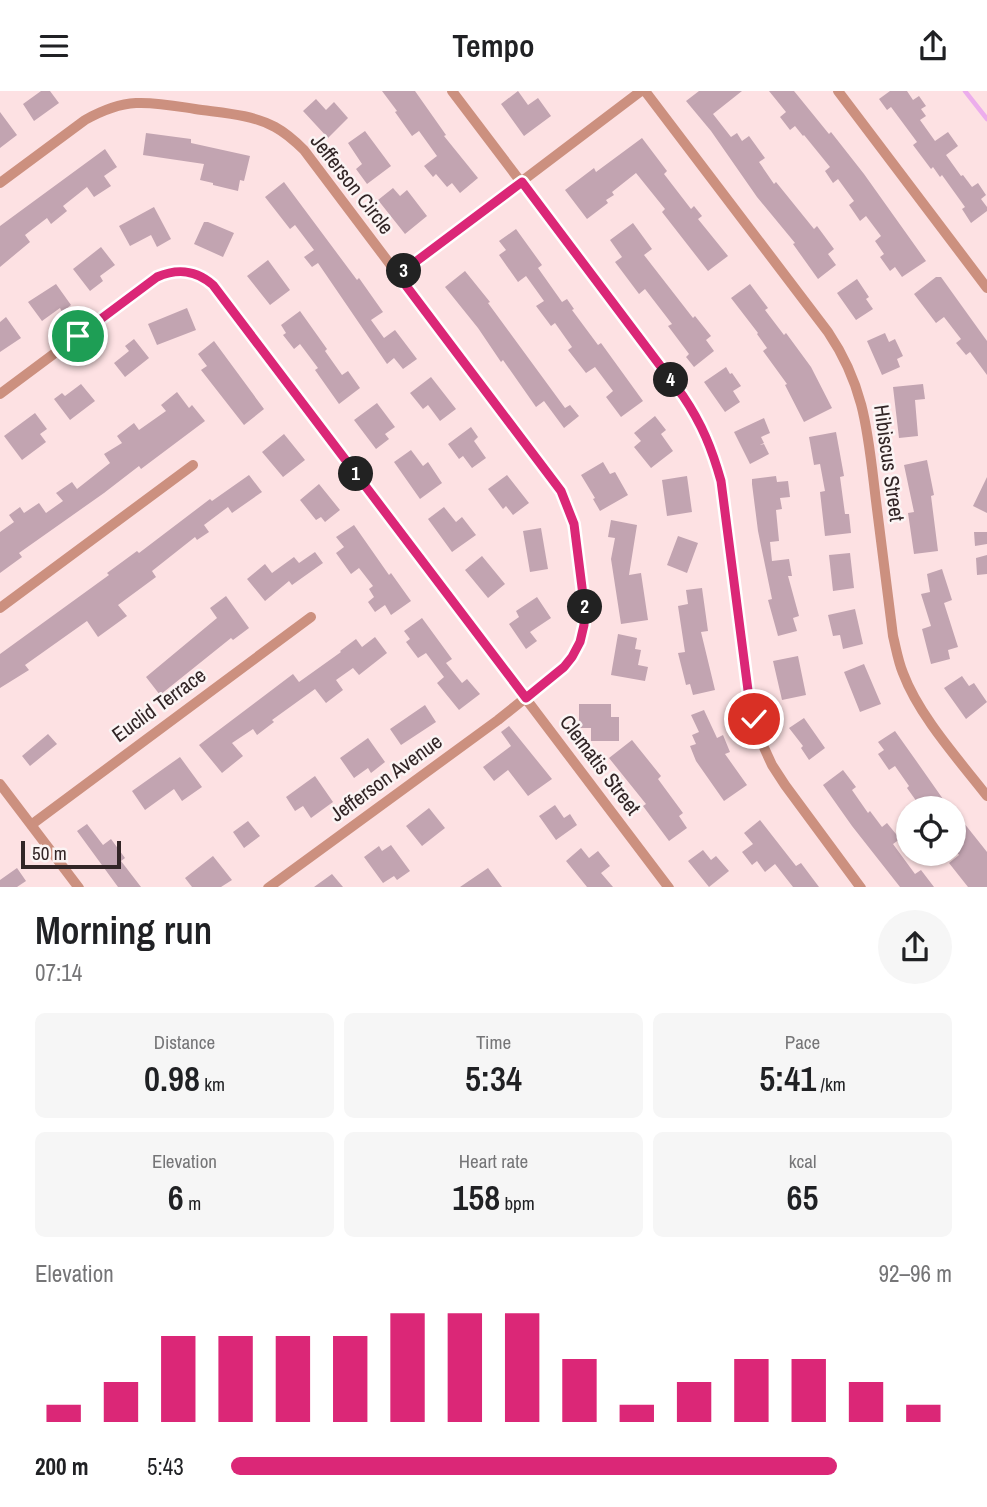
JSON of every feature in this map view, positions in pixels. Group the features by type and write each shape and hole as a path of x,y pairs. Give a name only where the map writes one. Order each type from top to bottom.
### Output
{"street":[{"path":"452,91 683,396 702,427 714,453 721,481 749,698 761,741 785,785 862,887"},
{"path":"398,275 643,91"},
{"name":"Hibiscus Street","path":"643,91 828,332 852,375 865,418 898,657 904,675 925,715 987,796"},
{"path":"838,91 987,288"},
{"name":"Jefferson Circle","path":"0,183 85,120 109,108 137,103 246,117 275,127 291,137 561,491 572,515 584,603 584,625 580,642 564,667 526,698"},
{"name":"Clematis Street","path":"0,394 157,277 178,271 204,278 213,285 669,887"},
{"path":"0,608 194,465"},
{"name":"Euclid Terrace","path":"31,825 311,617"},
{"name":"Jefferson Avenue","path":"268,887 526,698"},
{"path":"0,784 79,887"}],"building":[{"path":"41,91 50,91 59,103 34,121 23,104"},
{"path":"382,91 415,91 446,135 444,136 478,178 460,193 452,183 447,187 436,174 433,177 424,166 437,156 419,131 412,136"},
{"path":"518,91 528,105 538,98 551,116 524,136 501,104"},
{"path":"699,91 742,91 713,114 731,137 737,133 742,141 749,136 765,158 759,162 774,184 776,182 814,229 817,226 834,249 828,254 836,265 818,279 793,244 795,243 757,197 711,131 686,101"},
{"path":"769,91 794,91 864,174 926,261 902,277 895,267 890,271 880,257 884,254 875,241 881,236 866,216 860,221 849,205 854,201 838,179 833,183 825,171 830,167 804,135 795,126 790,130 780,117 786,112"},
{"path":"890,91 907,91 913,100 919,96 926,106 921,109 926,116 920,120 935,141 948,132 958,146 946,155 972,187 978,183 986,195 981,199 987,211 971,223 962,209 965,207 942,175 940,177 933,167 931,169 913,145 917,142 891,107 887,110 879,99"},
{"path":"316,99 326,110 334,102 348,118 328,138 303,111"},
{"path":"0,112 17,135 0,148"},
{"path":"365,131 391,166 367,184 356,169 362,164 348,143"},
{"path":"146,133 191,139 191,143 250,156 244,181 240,180 238,191 213,185 200,180 204,164 143,155"},
{"path":"642,138 667,171 664,174 691,209 694,206 702,216 698,219 728,256 708,271 662,212 665,209 636,173 612,192 614,195 606,200 608,203 587,219 565,190 594,168 596,172"},
{"path":"105,149 117,167 104,176 111,186 94,197 87,187 63,206 67,211 51,224 47,218 25,235 30,242 0,267 0,226"},
{"path":"284,182 383,312 371,320 384,338 395,330 417,359 403,369 394,358 387,364 318,263 312,267 304,257 314,250 295,225 290,229 265,197"},
{"path":"393,188 400,196 407,190 427,216 405,234 378,200"},
{"path":"154,207 171,239 157,247 151,235 130,246 119,226"},
{"path":"204,222 234,233 223,257 194,244"},
{"path":"633,223 652,249 644,255 693,318 695,316 711,336 706,340 714,351 694,367 686,357 689,354 668,326 672,324 645,289 639,294 615,262 622,257 610,240"},
{"path":"516,229 542,265 538,268 562,302 567,299 598,345 601,343 643,401 621,417 606,397 613,391 595,367 586,373 568,350 572,347 555,323 551,326 536,306 544,301 526,276 518,282 499,255 506,250 499,241"},
{"path":"101,247 115,265 100,276 103,281 90,291 73,269"},
{"path":"268,260 290,290 270,305 247,276"},
{"path":"465,271 565,408 570,405 579,416 564,428 544,401 536,407 503,360 501,362 445,287"},
{"path":"936,277 941,277 987,341 987,375 970,352 966,355 956,343 961,339 944,317 936,323 914,294"},
{"path":"857,279 869,297 866,299 873,309 856,320 837,293"},
{"path":"56,284 71,305 62,312 60,308 42,321 28,302"},
{"path":"750,284 768,308 765,310 811,367 832,408 804,422 785,385 787,384 763,351 767,348 731,298"},
{"path":"187,308 196,330 157,345 148,324"},
{"path":"300,311 342,375 348,371 360,388 339,404 300,344 294,349 283,335 286,333 281,325"},
{"path":"6,317 21,338 0,352 0,322"},
{"path":"885,333 889,342 895,339 903,356 897,359 900,367 882,375 867,341"},
{"path":"134,339 149,358 125,377 114,363 129,351 125,346"},
{"path":"214,341 264,409 244,425 201,370 207,366 198,354"},
{"path":"726,367 741,386 733,391 740,402 725,412 704,382"},
{"path":"431,377 456,409 440,421 428,405 423,409 410,393"},
{"path":"81,384 95,401 70,420 54,399 62,393 65,396"},
{"path":"923,384 925,399 915,400 918,436 899,438 893,387"},
{"path":"177,392 189,408 192,405 205,421 141,469 139,466 19,553 22,557 0,573 0,532 14,522 9,515 20,507 24,513 39,503 46,513 63,501 56,493 72,482 77,489 110,463 104,454 122,443 117,436 134,423 139,430 166,411 161,405"},
{"path":"377,403 395,427 385,434 389,439 376,449 354,420"},
{"path":"35,413 47,429 40,434 46,442 22,460 4,436"},
{"path":"655,416 666,430 661,434 673,451 651,468 634,447 641,441 634,433"},
{"path":"764,418 770,433 761,437 764,443 760,445 764,444 769,454 750,464 734,432"},
{"path":"471,427 478,437 474,441 486,458 472,468 463,456 459,459 448,444"},
{"path":"836,432 844,476 840,477 845,514 849,514 851,533 825,536 820,492 825,491 820,464 814,465 809,437"},
{"path":"284,434 305,460 283,477 262,452"},
{"path":"411,450 423,466 428,462 442,483 420,499 394,462"},
{"path":"927,460 934,495 931,496 938,551 914,554 908,513 914,512 904,465"},
{"path":"603,462 610,474 615,472 628,495 600,511 581,475"},
{"path":"249,475 262,492 232,513 228,507 204,525 209,532 197,540 195,537 152,571 156,577 118,605 127,616 98,637 87,621 25,665 29,670 0,688 0,654 109,575 107,573 137,551 139,553 210,499 212,501"},
{"path":"507,475 529,503 513,515 506,506 503,509 488,489"},
{"path":"687,476 692,512 667,516 662,480"},
{"path":"776,476 777,482 788,481 790,497 780,498 782,509 776,510 779,541 770,542 772,561 789,559 792,576 788,576 799,616 793,618 797,631 778,636 768,600 772,599 758,531 752,484 752,479"},
{"path":"987,477 987,513 973,506"},
{"path":"319,484 340,510 325,522 321,517 316,520 300,500"},
{"path":"444,507 456,522 462,517 476,535 452,552 428,519"},
{"path":"611,520 637,525 629,575 641,573 648,620 621,624 611,559 615,538 608,537"},
{"path":"354,525 411,601 391,615 385,605 375,612 368,602 374,597 369,589 373,586 359,568 351,574 336,553 344,547 336,537"},
{"path":"541,528 548,569 530,572 523,531"},
{"path":"974,532 987,532 987,544 975,546"},
{"path":"678,536 698,543 687,573 667,565"},
{"path":"315,552 323,563 292,585 289,581 265,601 247,579 265,564 272,573 294,557 299,563"},
{"path":"850,553 854,588 833,591 829,555"},
{"path":"987,555 987,574 977,575 976,558"},
{"path":"482,556 505,584 488,598 465,570"},
{"path":"942,569 952,600 944,603 958,647 948,650 950,659 931,664 922,629 931,626 921,594 930,592 927,574"},
{"path":"702,588 708,631 701,632 715,690 693,695 690,684 686,685 678,653 685,652 678,606 688,604 686,590"},
{"path":"226,596 249,628 233,640 231,638 160,695 146,677 217,618 210,608"},
{"path":"537,597 551,618 530,632 537,641 526,649 509,624 519,617 516,611"},
{"path":"855,609 863,644 843,649 840,635 833,636 828,615"},
{"path":"422,618 452,659 446,663 462,683 467,679 480,694 459,710 437,683 444,677 426,653 418,658 406,642 410,639 404,631"},
{"path":"618,634 637,638 635,649 641,650 638,665 648,667 645,681 611,675"},
{"path":"375,637 387,653 359,675 353,668 336,680 343,690 326,703 315,689 272,720 274,722 257,735 253,729 232,743 243,756 222,773 199,745 293,674 299,682 356,639 362,647"},
{"path":"798,656 806,695 782,700 773,661"},
{"path":"864,664 881,704 860,712 844,672"},
{"path":"962,676 969,686 974,683 987,702 966,719 944,688"},
{"path":"579,704 611,704 611,717 619,717 619,741 591,741 591,728 579,728"},
{"path":"425,705 436,722 401,745 390,729"},
{"path":"704,710 717,738 723,735 730,752 725,754 747,785 724,801 696,761 690,746 696,744 692,735 699,732 691,715"},
{"path":"804,718 825,748 809,760 801,748 803,746 789,728"},
{"path":"509,726 552,779 528,796 508,770 494,781 483,767 511,746 501,732"},
{"path":"895,731 941,796 913,796 895,766 889,770 878,754 884,750 878,742"},
{"path":"48,734 57,744 30,766 22,756"},
{"path":"368,738 385,762 371,773 368,768 354,778 340,758"},
{"path":"632,740 661,776 658,779 683,813 679,816 687,828 669,841 643,806 646,804 609,758"},
{"path":"180,757 202,787 182,801 174,789 145,810 132,791"},
{"path":"843,770 856,787 852,790 868,813 870,811 882,827 887,823 896,834 896,842 893,844 896,848 896,866 909,866 915,874 921,870 934,887 900,887 823,785"},
{"path":"315,776 333,802 311,818 303,806 295,811 286,797"},
{"path":"555,805 564,818 570,814 577,825 556,840 539,816"},
{"path":"429,808 445,828 422,846 406,826"},
{"path":"760,820 796,866 801,863 819,887 793,887 775,864 765,872 757,861 752,865 742,852 753,844 744,833"},
{"path":"248,821 260,836 244,848 233,832"},
{"path":"87,824 103,845 111,839 125,858 121,861 141,887 118,887 77,831"},
{"path":"966,826 987,852 987,887 968,887 951,866 966,866"},
{"path":"391,845 410,871 397,880 394,876 383,883 364,857 379,846 382,851"},
{"path":"581,848 589,858 598,851 610,866 601,873 613,887 587,887 566,861"},
{"path":"703,850 711,860 716,856 729,871 709,887 688,861"},
{"path":"213,856 232,880 221,887 192,887 185,878"},
{"path":"17,868 26,881 17,887 0,887 0,880"},
{"path":"488,868 502,887 460,887"},
{"path":"332,874 343,887 314,887"}],"waterway":[{"path":"965,91 987,119"}],"route":[{"path":"78,336 157,277 167,273 194,273 213,285 526,698 564,667 580,642 584,625 584,603 572,515 561,491 398,275 522,182 683,396 714,453 721,481 754,719"}]}
